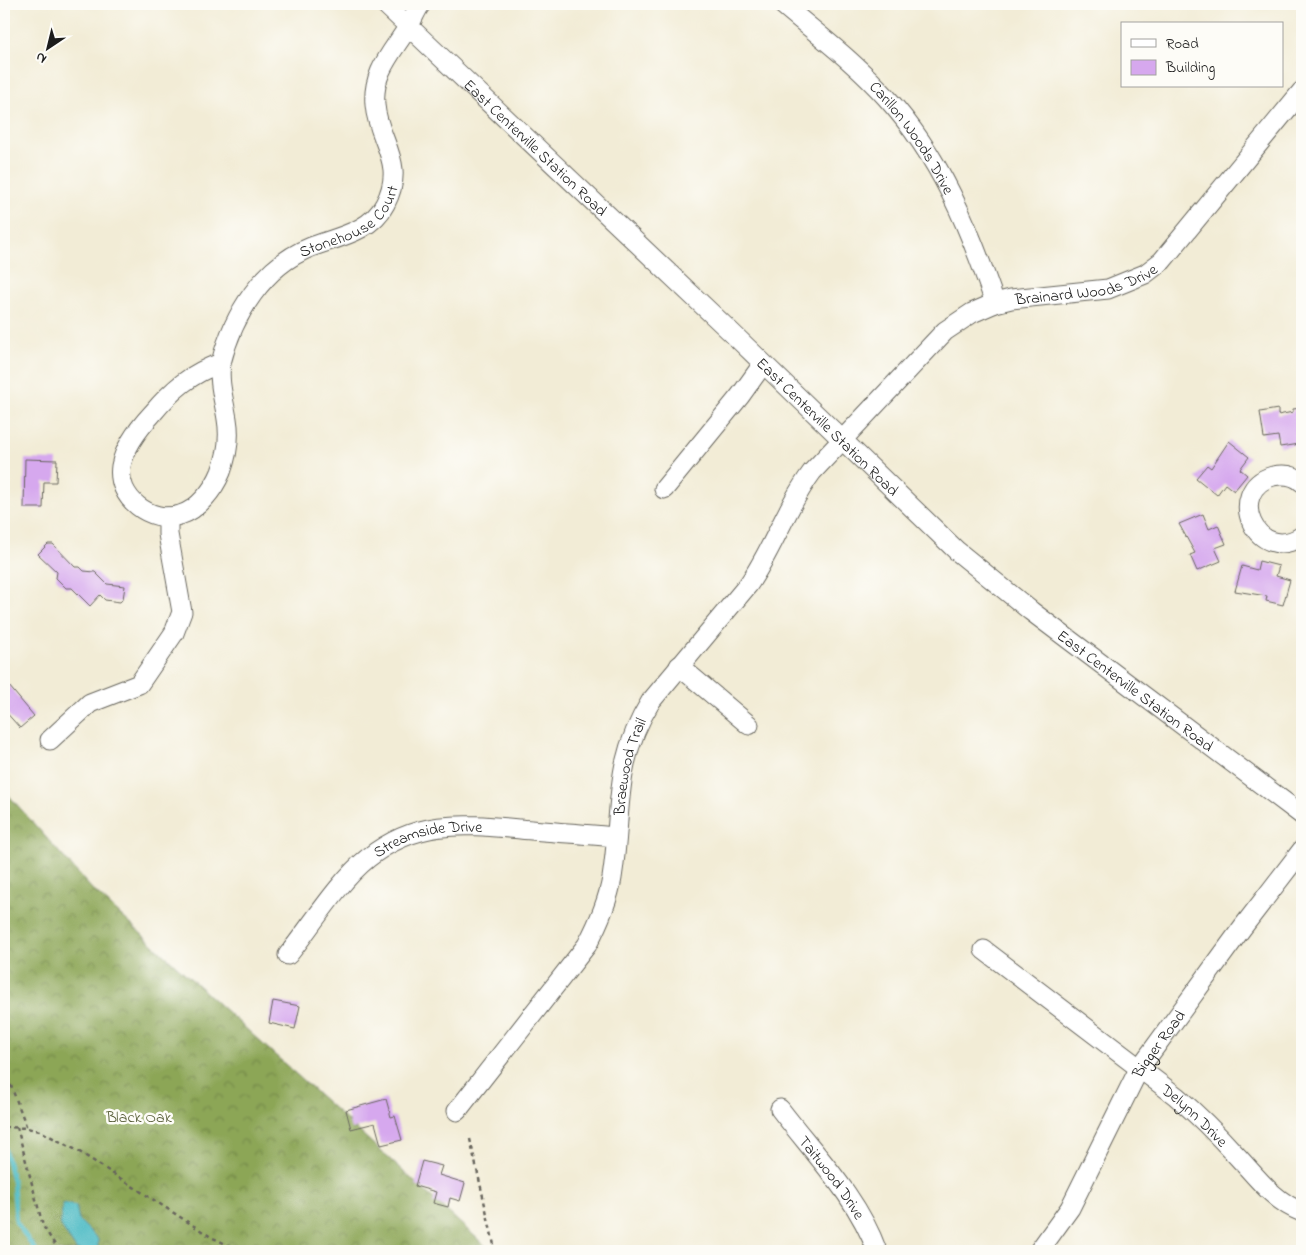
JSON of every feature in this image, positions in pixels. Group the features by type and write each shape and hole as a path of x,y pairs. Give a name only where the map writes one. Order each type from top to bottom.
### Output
{"street":[{"name":"East Centerville Station Road","path":"385,4 958,551 1032,611 1302,815"},
{"name":"Stonehouse Court","path":"168,517 182,515 192,509 213,486 221,472 228,433 221,389 221,363 242,312 253,293 268,276 294,255 357,230 375,216 385,205 393,174 389,150 375,107 374,94 381,67 409,26 421,4"},
{"name":"Carillon Woods Drive","path":"782,4 861,71 887,97 920,140 958,204 995,303"},
{"name":"Brainard Woods Drive","path":"842,440 945,331 972,313 995,303 1011,299 1099,291 1127,283 1145,274 1162,261 1183,238 1302,91"},
{"path":"50,740 90,703 139,684 174,633 182,612 168,534 168,517 148,513 130,498 123,487 121,465 136,434 167,396 190,376 221,363"},
{"path":"664,489 764,364"},
{"name":"Braewood Trail","path":"457,1111 587,945 599,922 612,878 623,768 628,748 641,718 651,701 679,666 748,586 798,491 842,440"},
{"path":"1302,482 1289,476 1278,475 1267,478 1258,484 1251,494 1248,504 1252,525 1266,539 1286,543 1302,536"},
{"path":"679,666 749,725"},
{"name":"Streamside Drive","path":"288,955 362,863 385,846 420,830 465,824 616,837"},
{"name":"Bigger Road","path":"1039,1251 1070,1208 1138,1069 1302,850"},
{"name":"Delynn Drive","path":"984,950 1199,1116 1265,1187 1283,1202 1302,1212"},
{"name":"Taitwood Drive","path":"780,1109 834,1176 858,1210 877,1251"}],"path":[{"path":"5,1070 26,1128"},
{"path":"4,1127 40,1131 78,1151 212,1237 240,1251"},
{"path":"17,1127 43,1226 59,1251"},
{"path":"470,1139 494,1246 489,1251"}],"green space":[{"name":"Black Oak","path":"4,790 91,888 491,1251 4,1251"}],"water":[{"path":"63,1203 76,1206 79,1220 98,1239 98,1251 77,1251 60,1225"}],"building":[{"path":"1302,408 1302,434 1299,434 1300,444 1280,447 1278,436 1264,438 1260,412 1278,409 1278,415 1293,412 1293,409"},
{"path":"1229,441 1249,457 1240,469 1247,475 1234,491 1225,484 1217,495 1196,478 1207,465 1211,468"},
{"path":"25,459 57,460 56,482 44,482 43,508 24,508"},
{"path":"1203,514 1209,529 1218,525 1226,544 1215,548 1221,561 1197,571 1190,555 1195,553 1179,524"},
{"path":"48,544 53,544 75,567 80,567 84,571 95,572 107,584 125,586 123,599 120,602 105,600 100,595 90,606 72,588 66,588 56,578 57,572 38,554"},
{"path":"1259,561 1279,566 1276,576 1290,580 1283,605 1266,601 1267,596 1235,591 1242,566 1257,570"},
{"path":"4,680 34,716 20,728 4,710"},
{"path":"273,1001 300,1006 295,1029 269,1023"},
{"path":"386,1099 391,1117 395,1116 402,1140 381,1145 375,1123 351,1129 346,1110"},
{"path":"422,1161 442,1166 439,1175 465,1183 460,1201 450,1198 448,1207 433,1203 436,1192 415,1186"}],"waterway":[{"path":"4,1147 13,1181 16,1222 36,1251"}]}
